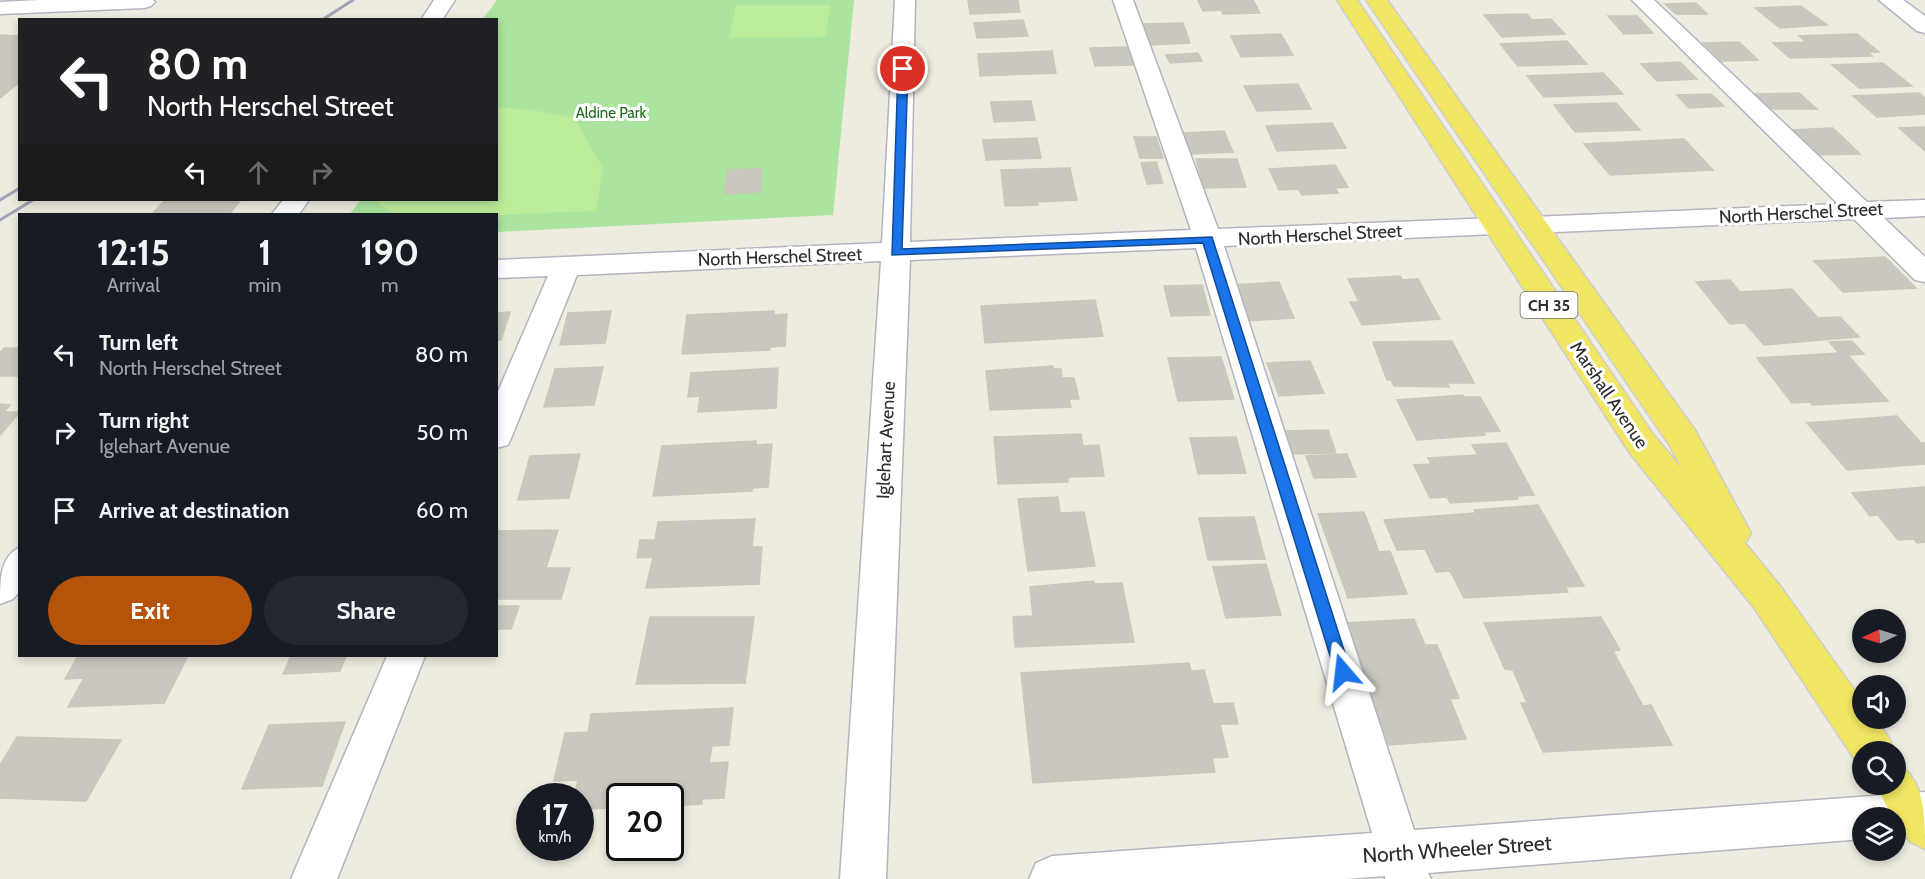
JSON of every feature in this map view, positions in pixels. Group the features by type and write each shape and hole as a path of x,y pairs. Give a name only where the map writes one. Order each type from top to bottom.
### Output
{"main road":[{"name":"Marshall Avenue","path":"1347,0 1641,443 1768,598 1866,741"},
{"name":"Marshall Avenue","path":"1376,0 1683,439 1768,598"}],"street":[{"path":"432,18 446,0"},
{"name":"Iglehart Avenue","path":"863,879 896,252 905,0"},
{"path":"1123,0 1208,240 1404,866"},
{"path":"1642,0 1925,273"},
{"path":"1889,0 1925,26"},
{"path":"0,8 144,3"},
{"path":"286,213 295,201"},
{"name":"North Herschel Street","path":"1533,225 1925,208"},
{"name":"North Herschel Street","path":"498,269 1495,226"},
{"path":"498,431 566,266"},
{"path":"0,588 18,565"},
{"path":"314,879 406,657"},
{"name":"North Wheeler Street","path":"1052,879 1404,866 1852,819"}],"green space":[{"name":"Aldine Park","path":"497,0 854,0 833,215 498,232 498,213 351,213 359,201 498,201 498,18 484,18"},
{"path":"736,5 831,5 825,37 729,38"},
{"path":"498,108 526,109 574,117 603,168 596,211 498,215 498,213 391,213 378,203 379,201 498,201"}],"building":[{"path":"968,0 1018,0 1020,12 970,14"},
{"path":"1198,0 1253,0 1260,13 1223,14 1221,10 1203,11"},
{"path":"1696,3 1707,14 1676,14 1665,4"},
{"path":"1801,6 1827,25 1780,28 1755,8"},
{"path":"1527,14 1532,20 1551,19 1565,34 1502,37 1484,15"},
{"path":"1608,16 1637,16 1653,33 1624,34"},
{"path":"1023,20 1028,36 977,38 974,23"},
{"path":"1183,23 1190,43 1151,45 1144,24"},
{"path":"1281,34 1293,55 1241,57 1231,36"},
{"path":"1857,34 1879,52 1868,52 1872,56 1790,58 1773,43 1806,42 1799,36"},
{"path":"0,35 18,36 18,84 0,98"},
{"path":"1567,41 1587,64 1518,66 1500,44"},
{"path":"1739,42 1758,60 1722,61 1703,43"},
{"path":"1129,47 1134,65 1095,66 1090,48"},
{"path":"1052,51 1056,73 980,76 978,54"},
{"path":"1198,53 1202,61 1170,63 1166,55"},
{"path":"1680,62 1697,79 1657,81 1641,64"},
{"path":"1883,63 1912,86 1859,88 1832,65"},
{"path":"1603,73 1623,94 1544,97 1527,76"},
{"path":"1298,84 1311,109 1257,111 1244,86"},
{"path":"1799,93 1817,109 1767,109 1751,94"},
{"path":"1919,93 1925,98 1925,114 1877,117 1853,96"},
{"path":"1711,94 1724,106 1689,108 1677,95"},
{"path":"1031,101 1035,120 994,122 991,102"},
{"path":"1616,103 1640,130 1575,132 1554,105"},
{"path":"1332,123 1346,148 1277,151 1266,126"},
{"path":"1925,127 1925,151 1899,128"},
{"path":"1833,128 1860,154 1815,155 1790,130"},
{"path":"1224,131 1233,152 1191,154 1184,133"},
{"path":"1134,137 1156,137 1163,158 1140,158"},
{"path":"1037,138 1041,158 986,160 983,140"},
{"path":"1684,139 1713,170 1610,175 1584,144"},
{"path":"1196,159 1237,159 1246,187 1204,188"},
{"path":"1156,162 1163,183 1147,184 1141,163"},
{"path":"1335,165 1348,187 1335,188 1338,193 1302,195 1298,189 1279,190 1269,169"},
{"path":"1070,168 1077,200 1005,206 1001,170"},
{"path":"762,169 760,192 724,194 728,170"},
{"path":"164,201 240,201 230,213 153,213"},
{"path":"1885,257 1916,288 1843,292 1814,261"},
{"path":"1400,276 1402,280 1418,279 1440,319 1362,325 1350,302 1359,302 1348,279"},
{"path":"1730,280 1740,292 1792,289 1818,318 1840,317 1859,337 1764,345 1745,323 1730,324 1696,282"},
{"path":"1279,282 1294,318 1245,321 1231,285"},
{"path":"1202,285 1210,315 1171,316 1164,286"},
{"path":"1095,300 1103,336 985,343 981,306"},
{"path":"611,311 605,343 560,345 568,313"},
{"path":"774,311 774,315 787,314 785,346 770,347 770,350 682,354 687,315"},
{"path":"510,312 501,340 498,340 498,313"},
{"path":"1452,341 1474,383 1447,383 1449,387 1394,386 1391,380 1387,380 1373,342"},
{"path":"1852,341 1864,354 1848,355 1888,401 1812,405 1811,402 1792,403 1757,358 1839,353 1829,342"},
{"path":"4,348 18,348 18,376 0,376 0,353"},
{"path":"1221,357 1234,399 1178,401 1168,358"},
{"path":"1310,361 1324,393 1279,396 1267,363"},
{"path":"1053,366 1053,369 1061,369 1062,378 1074,378 1079,399 1069,399 1071,407 990,410 986,371"},
{"path":"603,367 594,405 544,407 555,369"},
{"path":"778,368 776,408 698,412 700,396 688,397 691,373"},
{"path":"1463,395 1464,397 1480,397 1500,431 1484,432 1485,435 1417,440 1397,400"},
{"path":"0,404 10,405 4,412 18,412 18,414 0,435"},
{"path":"1897,416 1921,443 1925,443 1925,464 1847,470 1807,423"},
{"path":"1328,430 1336,453 1289,454 1282,431"},
{"path":"1081,434 1083,446 1099,445 1104,476 1068,477 1068,482 998,484 994,437"},
{"path":"1236,437 1246,473 1198,474 1190,438"},
{"path":"756,441 756,445 772,444 768,487 752,488 752,491 653,496 662,446"},
{"path":"1506,443 1534,495 1517,496 1518,499 1450,503 1447,497 1430,498 1414,465 1431,464 1428,458 1478,455 1472,445"},
{"path":"580,454 569,498 518,500 530,456"},
{"path":"1347,454 1356,477 1314,478 1306,456"},
{"path":"1925,487 1925,542 1917,543 1914,539 1898,540 1878,515 1870,516 1852,493"},
{"path":"1058,497 1060,513 1084,512 1095,566 1028,571 1018,499"},
{"path":"1538,505 1584,586 1565,587 1568,592 1464,598 1450,571 1436,572 1425,549 1397,550 1384,520 1475,513 1474,510"},
{"path":"1364,512 1379,552 1390,551 1407,594 1348,598 1318,514"},
{"path":"1254,517 1265,559 1208,560 1199,518"},
{"path":"755,519 752,547 762,547 759,584 646,588 653,557 637,558 640,540 655,540 658,522"},
{"path":"558,530 546,568 570,568 561,599 498,599 498,531"},
{"path":"1266,564 1281,615 1226,618 1213,567"},
{"path":"1094,581 1094,584 1122,583 1134,642 1015,647 1013,617 1033,616 1030,587"},
{"path":"498,606 519,606 511,629 498,629"},
{"path":"650,617 754,617 745,683 636,684"},
{"path":"1601,617 1620,650 1613,651 1643,706 1651,705 1672,745 1543,752 1521,703 1527,703 1513,670 1505,669 1484,623"},
{"path":"1414,619 1425,645 1437,645 1459,698 1450,699 1466,739 1389,745 1346,623"},
{"path":"77,657 187,657 164,703 68,707 84,678 65,679"},
{"path":"291,657 346,657 340,671 283,674"},
{"path":"1189,663 1191,671 1204,670 1213,704 1233,703 1238,724 1220,724 1228,757 1212,758 1215,772 1033,783 1021,673"},
{"path":"733,708 729,745 712,746 709,763 728,762 724,798 702,799 702,804 684,805 684,783 606,783 606,808 594,809 594,783 577,783 578,780 554,781 565,733 588,732 591,714"},
{"path":"345,722 322,786 242,789 269,725"},
{"path":"17,737 121,740 86,801 0,798 0,765"}],"railway":[{"path":"325,18 353,0"},
{"path":"0,200 18,189"},
{"path":"0,220 31,201"}],"route":[{"path":"903,69 896,252 1208,240 1343,672"}]}
